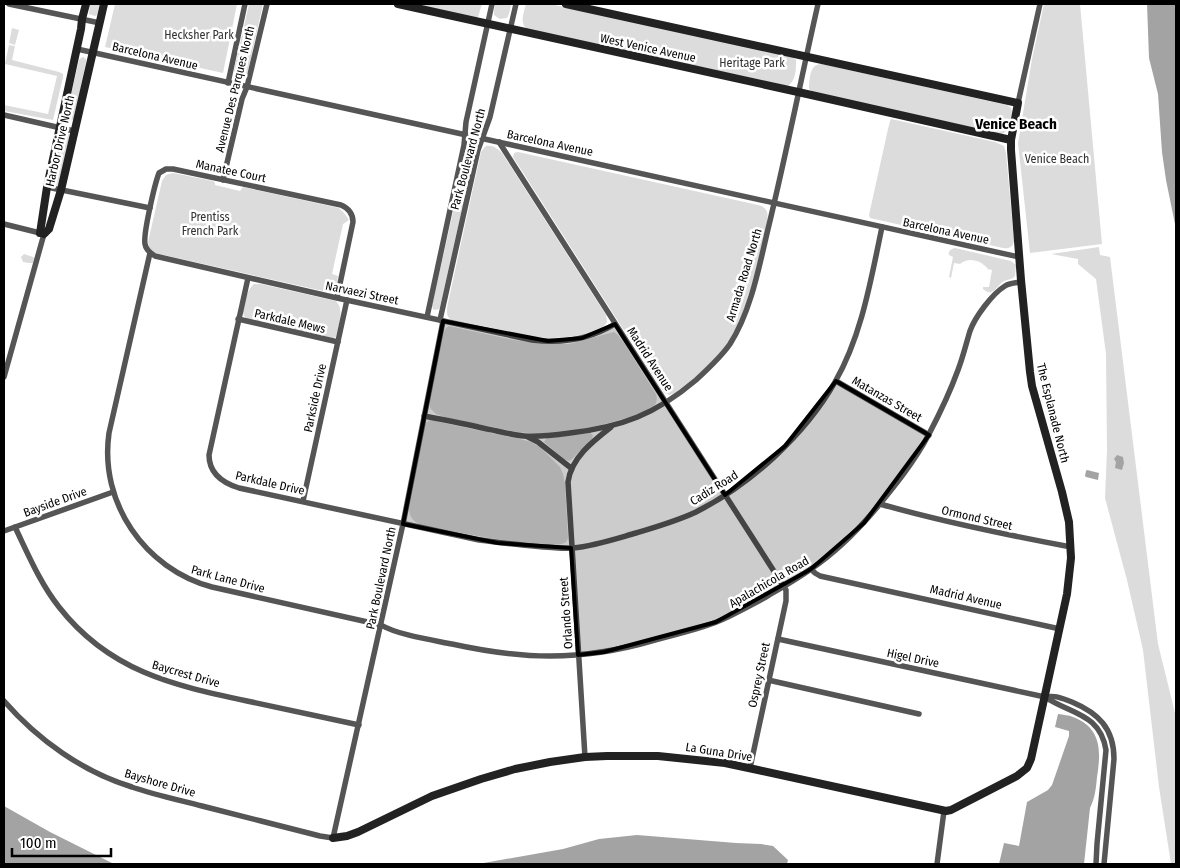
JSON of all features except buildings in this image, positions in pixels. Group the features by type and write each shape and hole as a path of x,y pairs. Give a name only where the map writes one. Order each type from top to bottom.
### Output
{"street":[{"path":"9,4 100,24"},
{"name":"Harbor Drive North","path":"4,377 42,233 47,187 86,4"},
{"name":"Harbor Drive North","path":"42,233 49,229 61,190 104,4"},
{"name":"Avenue Des Parques North","path":"228,83 245,4"},
{"name":"Avenue Des Parques North","path":"223,180 267,4"},
{"name":"West Venice Avenue","path":"398,4 1011,140"},
{"name":"Park Boulevard North","path":"427,317 492,4"},
{"name":"Park Boulevard North","path":"333,838 403,524 442,321 478,150 490,117 516,4"},
{"name":"West Venice Avenue","path":"566,4 1018,103"},
{"name":"Armada Road North","path":"424,416 524,436 597,430 646,414 666,403 693,383 713,364 729,346 744,314 756,280 775,203 818,4"},
{"path":"1018,103 1040,4"},
{"name":"Barcelona Avenue","path":"77,49 1019,257"},
{"name":"The Esplanade North","path":"1018,103 1011,140 1021,282 1031,380 1064,500 1069,522 1071,547 1069,582 1045,697"},
{"path":"4,115 74,130"},
{"name":"Madrid Avenue","path":"499,142 784,586"},
{"name":"Manatee Court","path":"150,208 158,176 166,169 341,206 352,215 353,222 337,298"},
{"path":"47,187 150,208 145,240 146,248 150,254"},
{"path":"4,224 42,233"},
{"name":"Cadiz Road","path":"403,524 498,543 571,548 606,542 673,521 694,513 725,496 753,474 790,440 816,411 836,381 863,310 882,227"},
{"name":"Narvaezi Street","path":"150,254 160,258 248,278 525,339 555,342 578,339 601,332 615,324"},
{"name":"Park Lane Drive","path":"150,254 108,440 108,460 114,492 128,523 150,552 168,567 196,582 381,625"},
{"name":"Parkdale Drive","path":"248,278 210,452 210,466 219,478 232,486 403,524"},
{"name":"Apalachicola Road","path":"381,625 395,632 487,651 538,656 578,655 634,646 702,627 730,616 811,569 853,534 880,504 929,435 948,394 974,323 988,302 1001,289 1012,283 1021,282"},
{"name":"Parkside Drive","path":"303,501 347,300"},
{"name":"Parkdale Mews","path":"238,320 338,342"},
{"name":"Matanzas Street","path":"836,381 929,435"},
{"path":"524,436 538,442 571,468 580,455 612,426"},
{"name":"Orlando Street","path":"571,468 568,482 571,548 585,757"},
{"name":"Bayside Drive","path":"4,531 114,492"},
{"name":"Ormond Street","path":"880,504 1011,536 1071,547"},
{"name":"Baycrest Drive","path":"15,527 44,584 59,607 84,634 125,663 155,677 185,687 359,725"},
{"name":"Madrid Avenue","path":"811,569 820,576 954,604 1060,629"},
{"name":"Osprey Street","path":"750,768 786,598 784,586"},
{"name":"Higel Drive","path":"778,640 1045,697"},
{"path":"768,680 919,714"},
{"path":"1045,697 1054,695 1087,709 1102,721 1110,737 1114,756 1104,864"},
{"path":"937,864 944,811 951,810 1017,776 1029,765 1045,697"},
{"path":"1045,697 1089,719 1100,730 1105,744 1106,758 1096,864"},
{"name":"Bayshore Drive","path":"4,701 26,725 52,746 89,768 118,782 139,790 333,838"},
{"name":"La Guna Drive","path":"333,838 358,832 459,786 515,769 585,757 658,756 701,760 750,768 944,811"}],"highlighted area":[{"path":"443,321 548,341 582,338 615,324 725,495 785,446 836,381 929,435 864,523 811,569 716,622 604,652 578,655 571,548 498,543 403,524"}],"green space":[{"path":"90,4 100,4 97,15 89,14"},
{"name":"Hecksher Park","path":"115,4 237,4 223,73 105,47"},
{"path":"249,4 263,4 248,71 239,80 235,76 234,70"},
{"path":"413,4 482,4 478,17 475,18"},
{"path":"495,4 511,4 507,18 500,19 494,15"},
{"name":"Heritage Park","path":"526,4 550,4 791,56 796,60 795,74 793,81 788,86 527,29 523,24"},
{"name":"Venice Beach","path":"1044,4 1080,4 1102,244 1030,253 1018,143 1032,59"},
{"path":"12,28 19,30 15,45 9,43"},
{"path":"9,45 15,46 12,60 63,74 53,120 4,111 4,105 48,114 57,76 5,64"},
{"path":"83,57 86,59 86,62 74,119 67,121 66,117 79,60"},
{"name":"Heritage Park","path":"822,64 1007,105 1011,108 1012,112 1008,130 1002,134 813,92 809,89 811,71 815,66"},
{"path":"891,119 995,142 1004,146 1014,241 1012,246 1003,248 870,218 869,215"},
{"path":"66,132 69,134 69,137 59,184 57,186 52,185 51,182 62,135"},
{"path":"486,146 493,147 502,153 606,315 607,322 603,327 575,336 540,337 487,328 452,320 448,317 448,303 481,152"},
{"path":"469,148 473,148 475,151 440,307 435,310 432,306"},
{"path":"518,152 758,205 766,209 767,220 758,260 747,302 737,327 726,346 713,361 676,392 670,395 664,393 513,157 514,153"},
{"name":"Prentiss French Park","path":"173,173 213,181 215,185 240,191 243,187 339,208 349,220 343,224 332,274 338,276 336,287 331,291 323,291 155,253 150,249 148,242 162,181 166,175"},
{"path":"1099,247 1100,255 1110,257 1158,644 1176,717 1176,864 1171,864 1159,787 1143,650 1105,498 1107,450 1106,354 1096,279 1078,264 1078,259 1051,254"},
{"path":"955,248 1011,261 1016,265 1015,276 1004,281 993,291 988,292 983,287 989,287 992,270 988,270 979,262 969,260 960,264 954,263 951,278 949,277 953,257 949,255 949,252"},
{"path":"24,254 34,258 33,263 23,262 21,257"},
{"path":"254,284 336,301 339,305 340,313 336,337 333,338 247,319 243,314 244,304 248,292"},
{"path":"449,326 541,344 569,344 614,332 624,343 656,394 656,403 648,411 622,419 577,430 547,433 513,431 456,420 436,414 430,408 430,400 444,331"},
{"path":"430,420 520,439 540,447 560,467 563,474 568,538 566,542 561,544 528,543 497,539 421,525 414,521 409,509 425,424"},
{"path":"590,433 593,435 592,439 569,461 544,442 547,438"}],"shaded area":[{"path":"1147,4 1176,4 1176,229 1162,152 1158,94 1149,58"},
{"path":"1117,455 1123,457 1122,470 1115,468 1116,462 1114,459"},
{"path":"1087,470 1099,473 1098,480 1086,477"},
{"path":"1058,714 1073,717 1090,728 1099,750 1096,785 1090,808 1084,864 999,864 1004,843 1019,846 1027,802 1048,790 1052,785 1069,736 1069,731 1055,727"},
{"path":"4,806 50,832 114,864 4,864"},
{"path":"637,835 761,844 773,846 788,860 787,864 478,864 563,849 599,839"}],"district":[{"name":"Venice Beach","path":"1016,124"}]}
